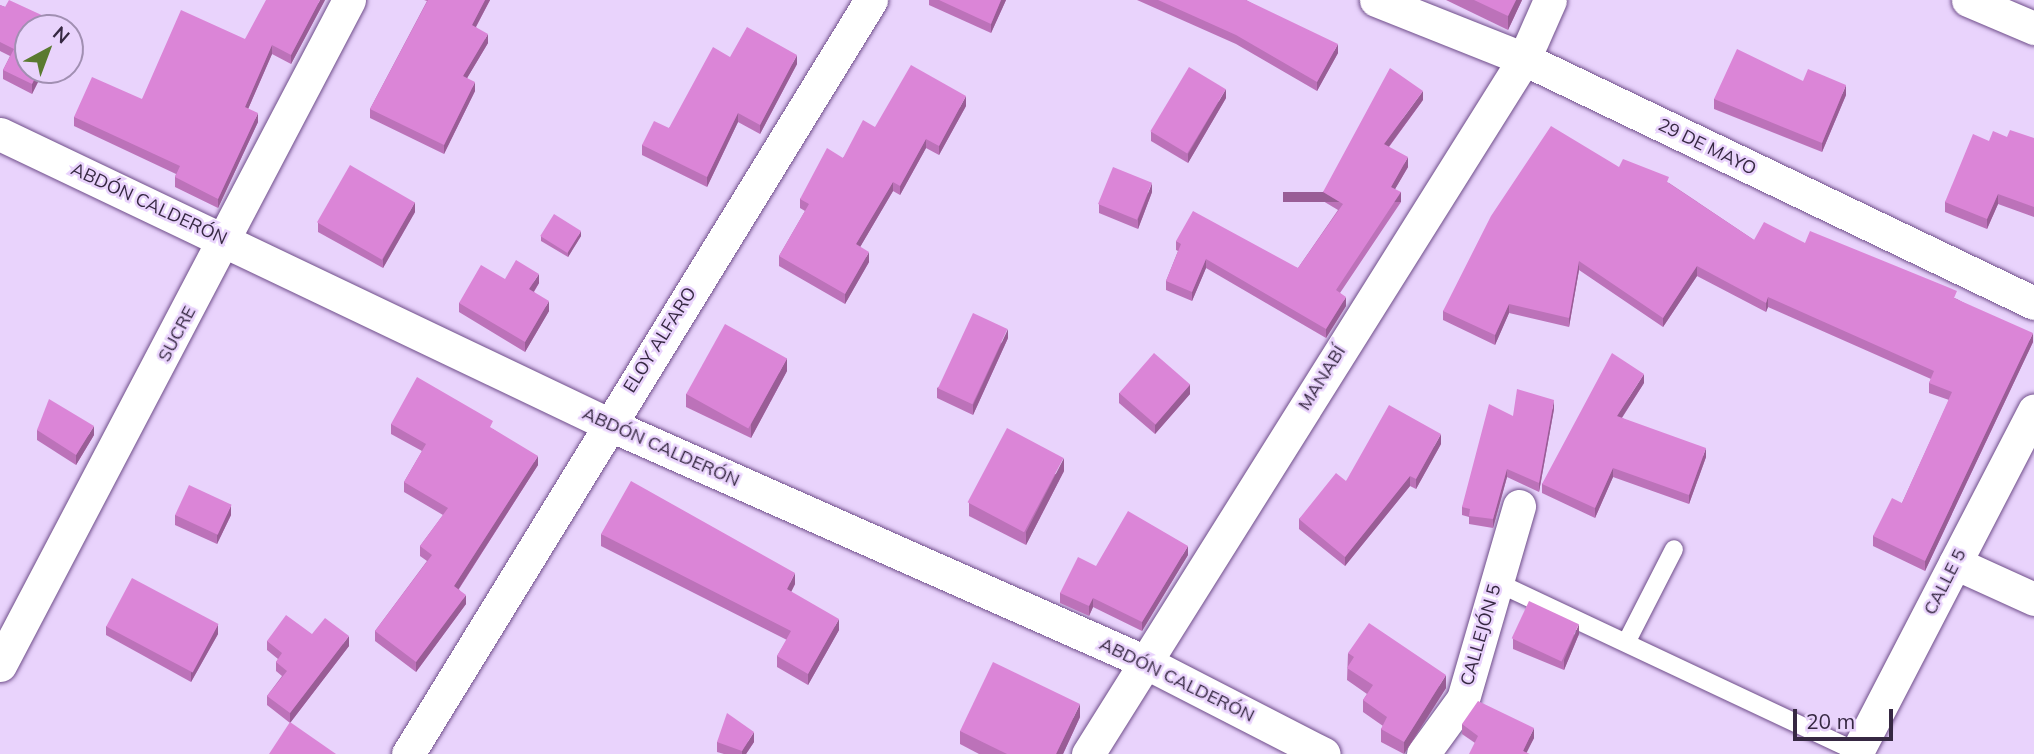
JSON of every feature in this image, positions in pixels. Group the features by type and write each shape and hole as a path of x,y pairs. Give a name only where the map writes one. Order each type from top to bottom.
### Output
{"street":[{"name":"SUCRE","path":"0,665 227,240 349,0"},
{"name":"ELOY ALFARO","path":"408,754 608,424 871,0"},
{"name":"29 DE MAYO","path":"1376,0 1524,59 2034,303"},
{"name":"MANABÍ","path":"1088,754 1143,661 1524,59 1550,0"},
{"path":"1968,0 2034,28"},
{"name":"ABDÓN CALDERÓN","path":"0,134 608,424 1143,661 1324,754"},
{"name":"CALLE 5","path":"1856,753 2034,410"},
{"name":"CALLEJÓN 5","path":"1423,754 1463,699 1519,506"},
{"path":"1955,563 2034,599"}],"lane":[{"path":"1627,641 1674,549"},
{"path":"1496,582 1627,641 1856,753"}],"building":[{"path":"9,0 39,14 14,14 14,49 0,42 0,5 5,7"},
{"path":"266,0 320,0 291,55 272,45 245,107 258,113 218,199 175,177 180,166 74,117 92,77 142,99 181,10 245,39"},
{"path":"428,0 485,0 472,25 488,34 463,76 475,82 444,145 370,109"},
{"path":"939,0 1001,0 991,24"},
{"path":"1158,0 1246,0 1338,44 1317,82 1236,35"},
{"path":"1474,0 1516,0 1508,16"},
{"path":"747,27 797,55 760,125 738,113 707,177 642,145 654,121 669,128 713,47 730,57"},
{"path":"14,49 14,75 3,70"},
{"path":"1737,49 1803,81 1808,69 1846,85 1822,143 1714,99"},
{"path":"911,65 966,96 939,146 926,139 900,186 893,182 856,244 869,252 845,294 779,256 809,204 800,199 827,148 843,158 863,120 875,127"},
{"path":"1189,67 1226,89 1187,153 1150,131"},
{"path":"1390,68 1423,91 1384,144 1408,157 1391,187 1401,192 1336,290 1346,297 1326,329 1206,259 1192,292 1166,281 1181,244 1176,241 1193,211 1298,268 1343,204 1323,192"},
{"path":"1551,126 1619,167 1623,159 1669,177 1667,182 1754,240 1764,222 1805,243 1810,231 1957,291 1954,298 2033,333 1925,561 1873,536 1892,498 1902,503 1952,392 1929,383 1934,371 1768,297 1766,303 1697,266 1663,318 1579,261 1569,318 1509,304 1495,335 1443,311 1491,216"},
{"path":"2010,130 2034,138 2034,207 1998,194 1987,219 1945,202 1973,134 1989,141 1993,131 2007,137"},
{"path":"350,165 415,202 382,260 317,222"},
{"path":"1113,167 1152,183 1137,220 1098,204"},
{"path":"554,214 581,231 567,253 540,236"},
{"path":"516,260 539,274 529,289 549,301 525,342 459,303 481,265 505,279"},
{"path":"973,313 1007,329 972,404 938,388"},
{"path":"725,324 787,358 748,428 686,394"},
{"path":"1154,353 1190,384 1155,424 1119,393"},
{"path":"1612,353 1644,374 1617,416 1706,448 1689,495 1613,468 1595,508 1542,484"},
{"path":"417,377 493,421 490,427 538,456 454,586 466,595 416,662 375,631 432,555 420,546 448,508 404,482 426,444 391,424"},
{"path":"1517,389 1554,400 1539,483 1507,469 1493,519 1469,516 1470,509 1462,507 1489,404 1513,416"},
{"path":"49,399 94,426 76,455 37,430"},
{"path":"1389,405 1441,434 1416,479 1410,476 1345,557 1299,519 1336,473 1346,481"},
{"path":"1007,428 1064,458 1024,532 968,502"},
{"path":"631,481 795,573 787,589 839,619 808,674 777,656 791,631 601,534"},
{"path":"189,485 232,505 218,535 175,515"},
{"path":"1128,511 1188,546 1142,622 1093,598 1089,606 1060,593 1078,557 1096,566"},
{"path":"132,578 219,624 193,673 106,627"},
{"path":"1529,601 1579,624 1562,661 1512,638"},
{"path":"286,615 312,634 325,618 349,636 290,713 267,696 287,671 276,662 282,653 267,641"},
{"path":"1369,623 1446,675 1404,742 1381,729 1387,717 1363,700 1373,685 1347,668 1354,657 1348,653"},
{"path":"993,662 1080,704 1056,754 1007,754 960,731"},
{"path":"1478,701 1534,728 1523,751 1530,754 1469,754 1478,736 1462,724"},
{"path":"727,713 754,732 742,751 717,742"},
{"path":"290,722 336,754 269,754"}]}
